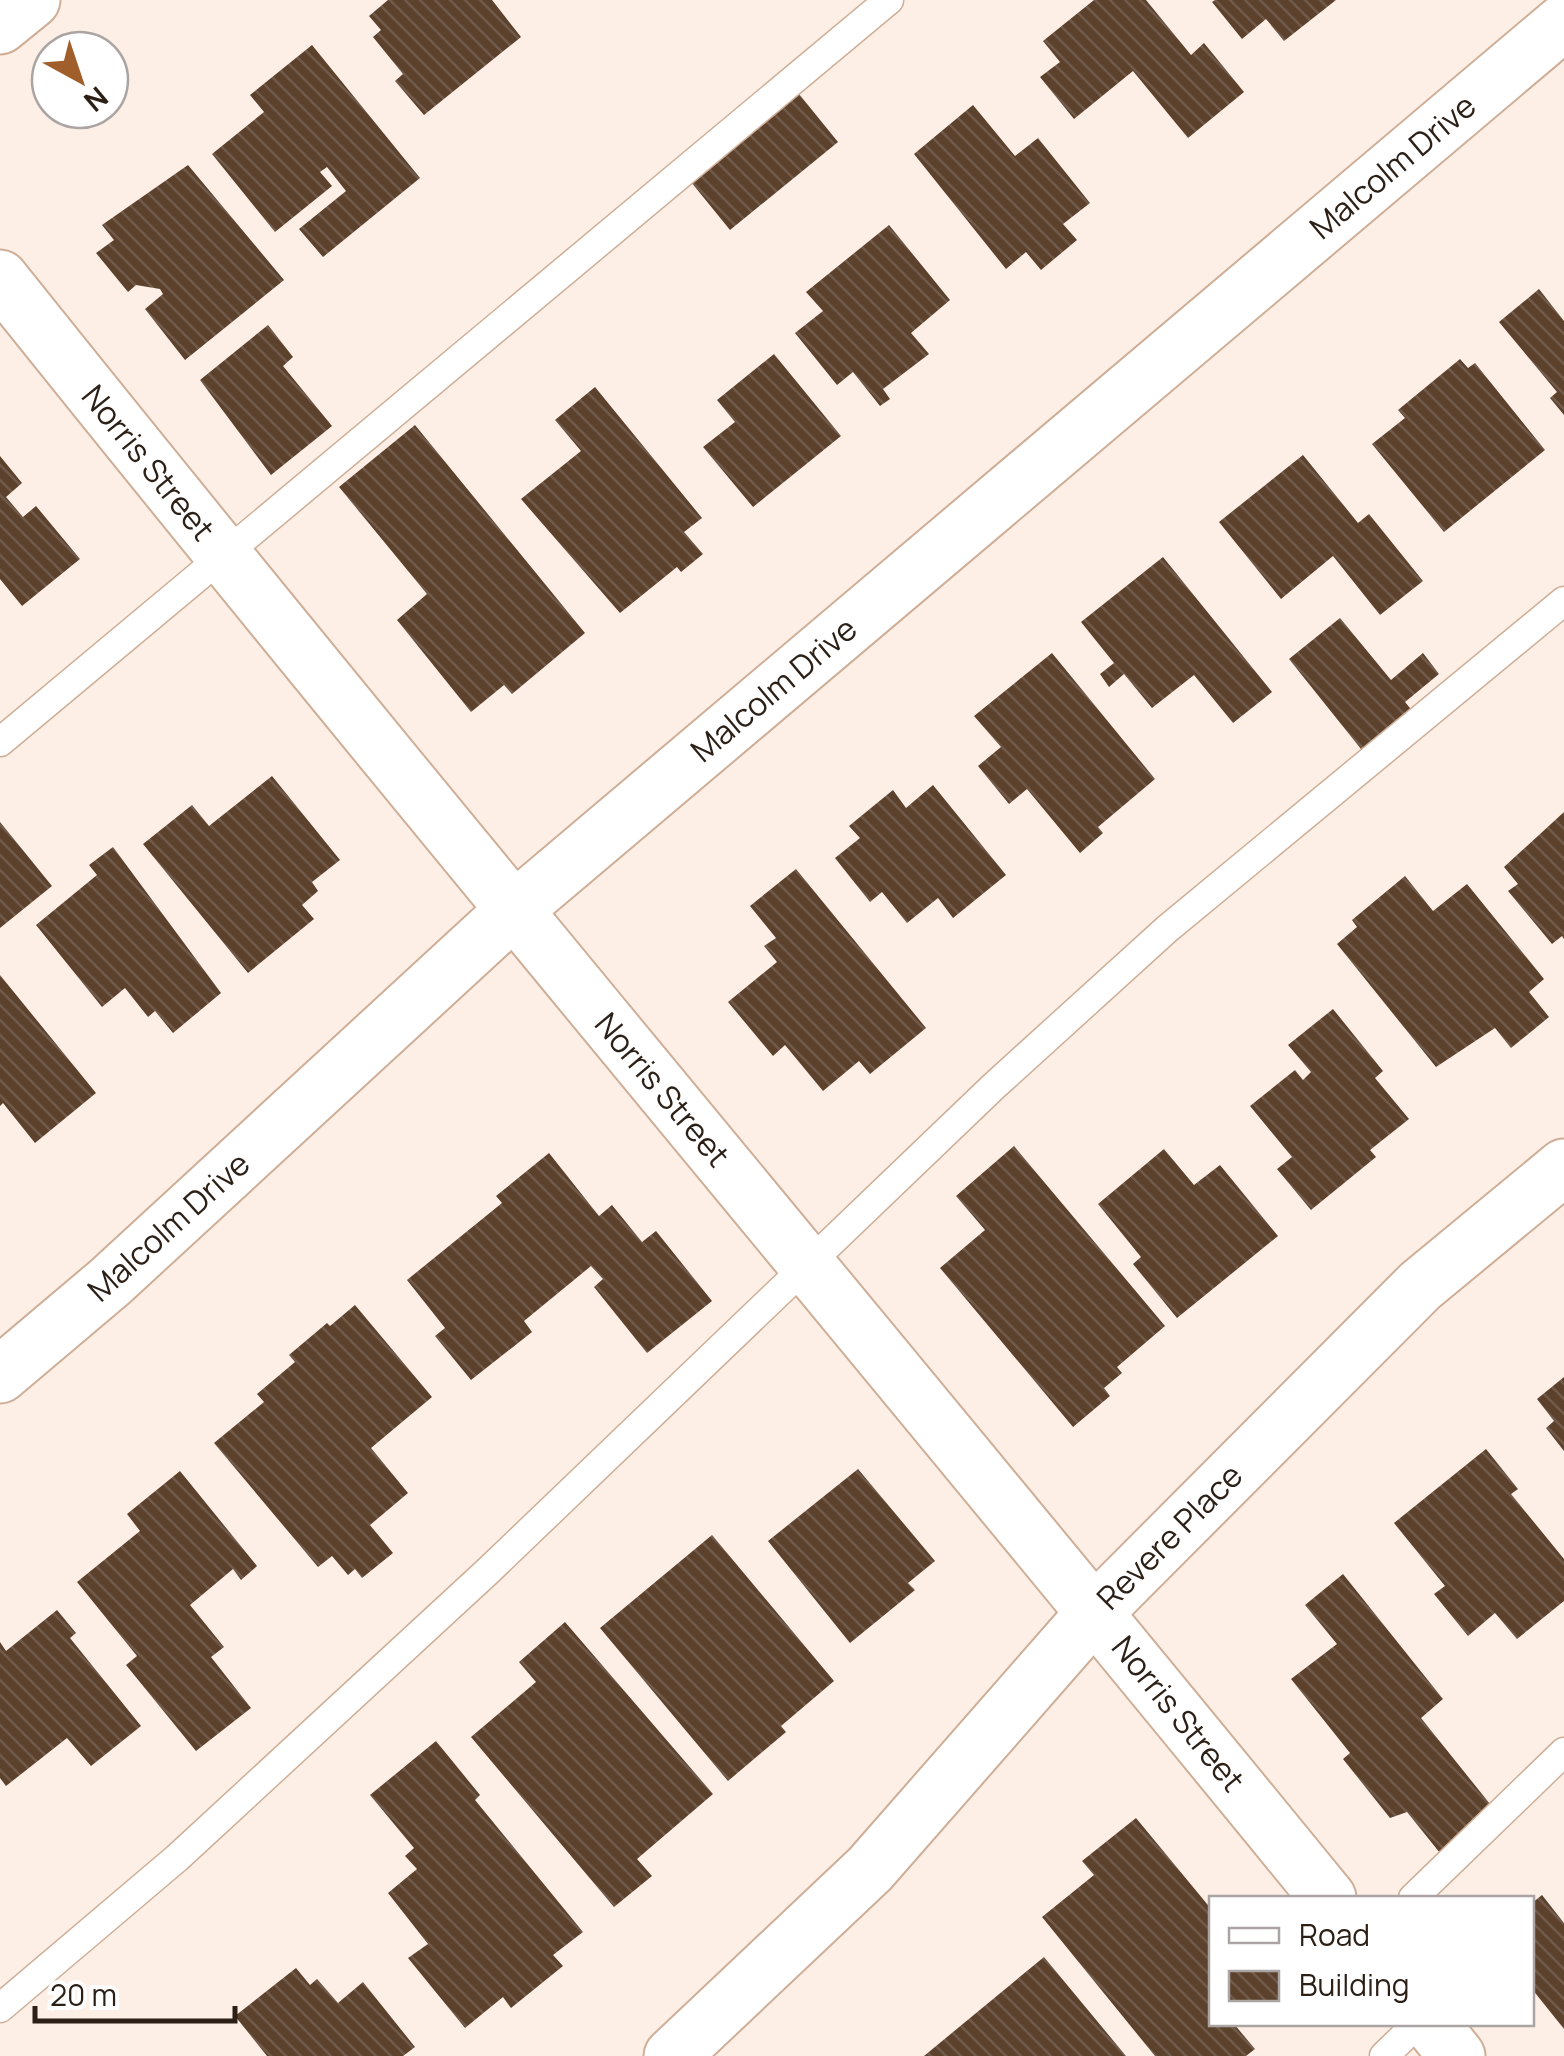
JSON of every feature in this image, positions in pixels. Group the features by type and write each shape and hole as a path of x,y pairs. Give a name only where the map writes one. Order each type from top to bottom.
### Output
{"street":[{"path":"0,26 32,0"},
{"name":"Malcolm Drive","path":"0,1375 110,1282 514,910 1564,22"},
{"name":"Norris Street","path":"0,278 224,557 1326,1896"},
{"name":"Revere Place","path":"672,2056 870,1869 1095,1612 1420,1286 1564,1166"},
{"path":"1432,2026 1457,2056"}],"lane":[{"path":"0,742 889,0"},
{"path":"0,2008 176,1858 488,1571 806,1263 1166,929 1564,601"},
{"path":"1415,1896 1564,1752"},
{"path":"1384,2056 1416,2026"}],"building":[{"path":"388,0 492,0 521,37 424,115 395,81 403,74 373,37 381,30 369,16"},
{"path":"1094,0 1146,0 1191,55 1204,43 1244,92 1188,138 1133,71 1074,119 1040,77 1060,62 1043,41"},
{"path":"1336,0 1284,41 1266,19 1242,39 1212,2"},
{"path":"312,45 420,178 323,257 299,229 346,191 327,167 320,172 332,186 275,232 212,154 264,112 250,95"},
{"path":"799,94 838,142 730,230 691,182"},
{"path":"973,105 1015,156 1038,138 1090,203 1063,224 1077,240 1041,270 1026,252 1006,269 914,154"},
{"path":"188,165 284,280 185,360 145,309 163,294 160,289 136,285 128,292 96,253 114,240 102,225"},
{"path":"889,225 950,300 911,333 929,354 883,389 890,399 880,406 853,372 837,385 795,333 823,311 806,292"},
{"path":"1539,289 1564,321 1564,415 1550,398 1557,392 1499,322"},
{"path":"268,325 293,357 283,366 332,426 271,475 200,380"},
{"path":"774,354 841,436 753,507 703,447 735,422 717,400"},
{"path":"1460,359 1468,368 1475,363 1545,450 1444,532 1372,444 1405,418 1398,410"},
{"path":"595,387 702,518 684,532 703,554 681,572 677,567 620,613 521,499 581,451 555,420"},
{"path":"415,425 585,633 512,694 504,685 471,712 397,620 427,594 339,487"},
{"path":"1303,455 1358,523 1369,514 1423,581 1380,615 1333,556 1281,599 1219,522"},
{"path":"0,456 22,483 6,497 23,517 36,506 80,559 22,606 0,579"},
{"path":"1163,557 1272,692 1233,723 1194,675 1152,708 1124,674 1109,687 1100,674 1114,663 1081,622"},
{"path":"1340,618 1391,680 1423,653 1439,674 1405,702 1419,719 1369,759 1289,659"},
{"path":"1052,653 1155,779 1098,827 1103,833 1080,853 1027,789 1009,804 978,766 1001,747 974,716"},
{"path":"272,776 340,860 312,882 318,891 302,905 314,919 248,973 143,844 192,805 209,826"},
{"path":"933,785 1006,875 953,918 938,898 907,923 882,892 870,902 835,858 860,838 849,826 893,790 906,808"},
{"path":"1564,812 1564,939 1562,936 1552,944 1508,891 1518,884 1504,867"},
{"path":"0,822 52,886 0,928"},
{"path":"113,847 221,993 173,1033 155,1011 148,1017 125,988 102,1007 36,925 97,875 89,865"},
{"path":"796,869 926,1028 870,1074 859,1061 823,1091 785,1045 773,1056 728,1002 777,962 764,946 776,938 750,906"},
{"path":"1405,876 1433,911 1467,884 1544,979 1529,992 1549,1017 1511,1048 1495,1028 1436,1067 1337,944 1357,927 1352,920"},
{"path":"0,975 96,1093 35,1143 3,1103 0,1106"},
{"path":"1333,1009 1383,1071 1375,1078 1409,1119 1370,1150 1376,1157 1311,1210 1277,1169 1292,1157 1250,1106 1295,1070 1303,1080 1311,1072 1288,1045"},
{"path":"1014,1146 1165,1326 1117,1367 1122,1373 1104,1388 1110,1396 1073,1427 940,1268 985,1230 956,1196"},
{"path":"1164,1149 1194,1185 1220,1165 1278,1236 1177,1318 1133,1264 1141,1257 1098,1204"},
{"path":"549,1153 599,1216 612,1205 642,1242 656,1231 712,1301 647,1353 594,1287 603,1279 591,1266 524,1321 532,1332 471,1380 435,1336 445,1328 407,1280 502,1203 496,1196"},
{"path":"355,1305 432,1397 371,1448 408,1493 370,1525 393,1553 362,1578 355,1569 348,1575 332,1556 318,1567 214,1443 264,1402 257,1394 295,1362 289,1355"},
{"path":"1564,1377 1564,1451 1546,1428 1554,1421 1537,1399"},
{"path":"1486,1449 1518,1489 1511,1494 1564,1559 1564,1601 1517,1639 1495,1613 1468,1636 1434,1594 1445,1586 1394,1523"},
{"path":"858,1469 935,1561 908,1583 915,1590 850,1643 768,1541"},
{"path":"180,1471 257,1566 241,1580 233,1569 190,1605 224,1647 211,1657 251,1708 196,1751 126,1665 137,1656 77,1582 140,1531 127,1514"},
{"path":"712,1535 834,1681 781,1726 786,1732 728,1781 600,1628"},
{"path":"1343,1574 1443,1699 1421,1718 1494,1809 1440,1853 1407,1812 1390,1818 1343,1759 1350,1753 1291,1679 1337,1644 1305,1605"},
{"path":"57,1610 76,1633 70,1638 141,1726 91,1766 67,1738 6,1786 0,1778 0,1642 6,1651"},
{"path":"565,1622 713,1794 637,1859 652,1876 614,1907 471,1737 536,1682 519,1662"},
{"path":"436,1741 480,1795 475,1800 583,1932 553,1955 563,1966 511,2008 503,1997 465,2028 408,1958 428,1944 388,1893 417,1869 405,1856 414,1848 370,1795"},
{"path":"1136,1818 1209,1906 1209,2026 1236,2026 1255,2049 1246,2056 1155,2056 1042,1917 1094,1875 1082,1861"},
{"path":"1542,1895 1564,1923 1564,2029 1534,1992 1534,1901"},
{"path":"1044,1957 1126,2056 924,2056"},
{"path":"296,1968 310,1985 317,1979 338,2003 363,1982 415,2047 403,2056 267,2056 235,2016"}]}
